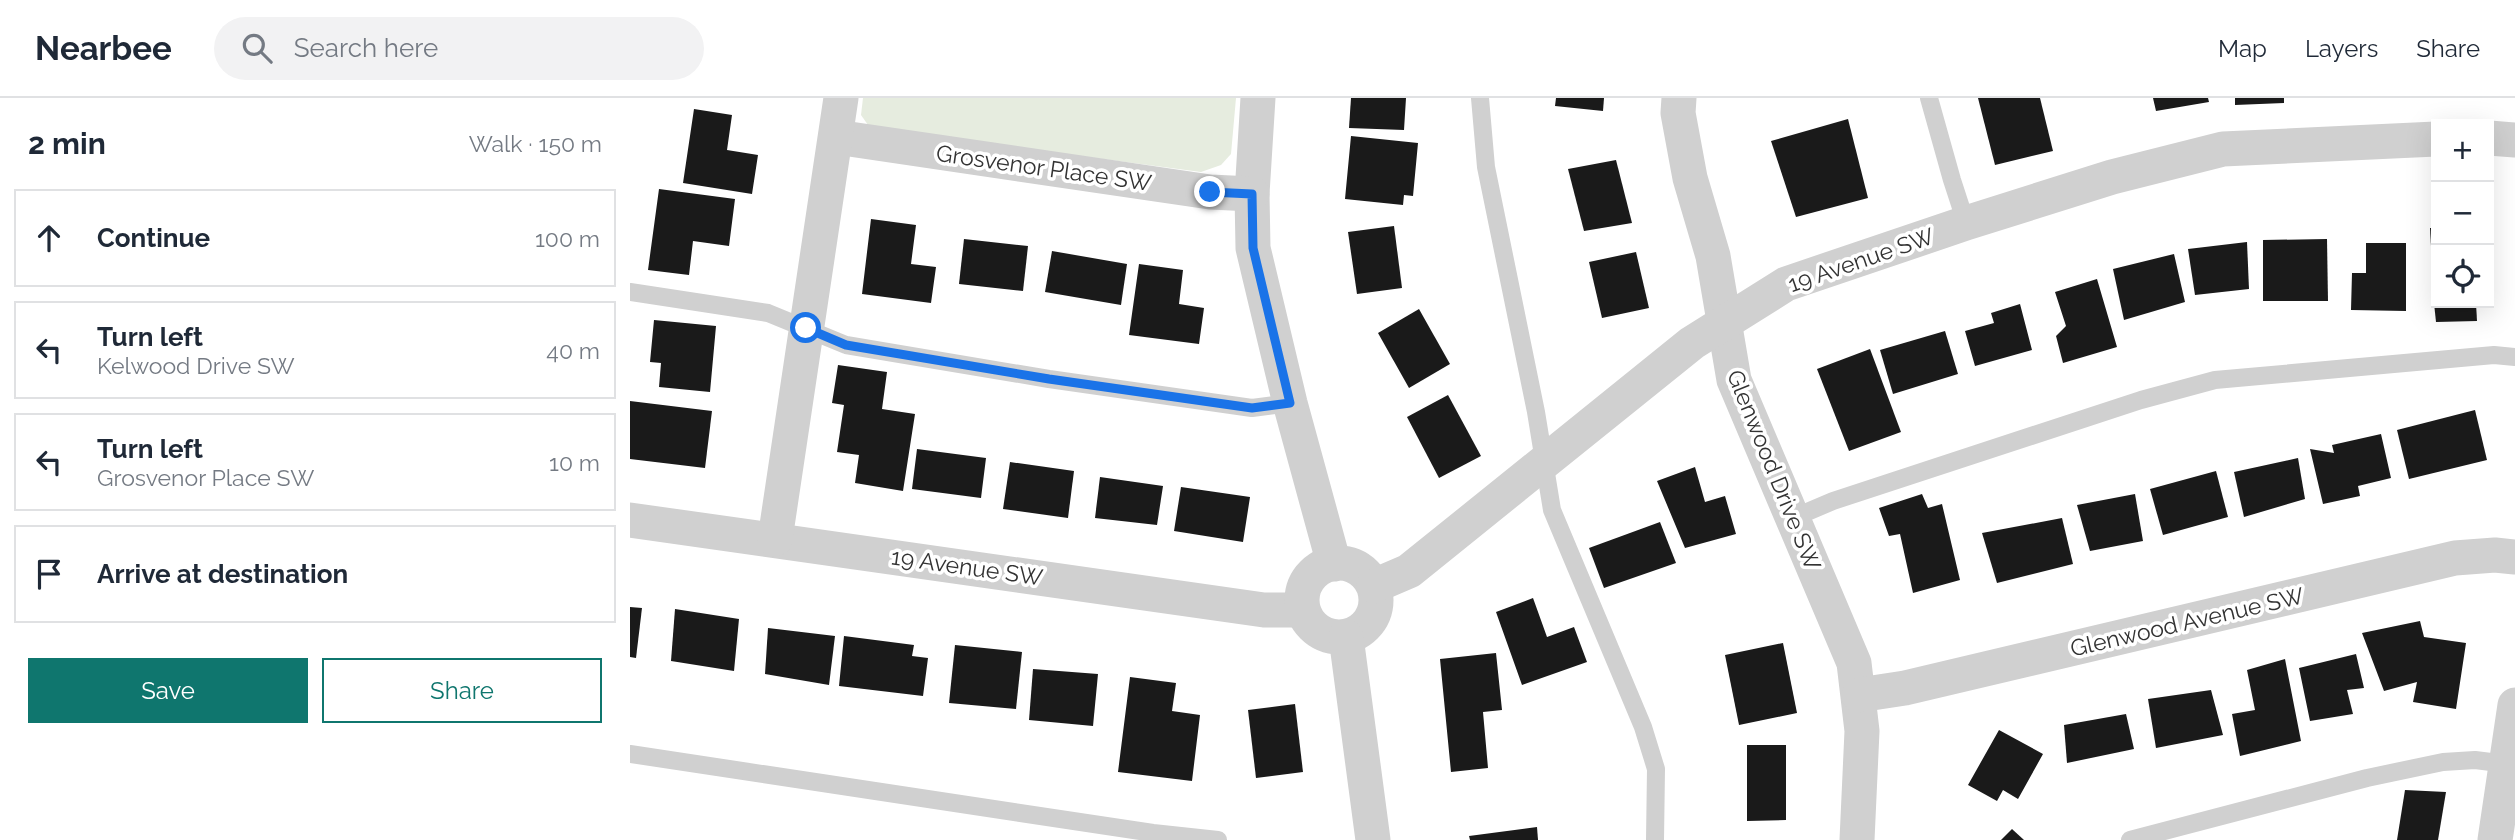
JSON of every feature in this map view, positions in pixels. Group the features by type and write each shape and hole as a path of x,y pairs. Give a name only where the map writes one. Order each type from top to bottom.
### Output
{"street":[{"path":"775,539 841,98"},
{"path":"1258,98 1252,194 1253,248 1290,403 1334,564"},
{"name":"Glenwood Drive SW","path":"1679,98 1678,113 1690,178 1713,256 1734,380 1854,663 1862,731 1857,840"},
{"name":"Grosvenor Place SW","path":"836,138 1210,192 1252,194"},
{"path":"2494,138 2515,140"},
{"name":"19 Avenue SW","path":"1374,586 1409,571 1692,343 1786,285 1966,223 2112,177 2223,149 2431,139"},
{"name":"19 Avenue SW","path":"630,520 1264,610 1303,610"},
{"name":"Glenwood Avenue SW","path":"1858,695 1905,688 2455,558 2495,555 2515,557"},
{"path":"1334,564 1358,568 1374,586 1376,603 1372,619 1361,631 1346,636 1324,635 1315,628 1303,610 1304,590 1315,572 1334,564"},
{"path":"1346,636 1373,840"},
{"path":"2496,840 2515,705"}],"lane":[{"path":"1480,98 1486,167 1536,412 1552,510 1643,727 1656,769 1655,840"},
{"path":"1929,98 1966,223"},
{"path":"630,292 768,313 846,345 1049,379 1252,408 1290,403"},
{"path":"1793,518 1833,501 2141,400 2216,380 2494,355 2515,357"},
{"path":"630,754 1152,836 1218,840"},
{"path":"2130,840 2354,782 2443,762 2475,760 2507,764"}],"shaded area":[{"path":"863,98 1236,98 1231,154 1221,165 1201,172 877,129 868,125 861,115"}],"building":[{"path":"1351,98 1406,98 1404,130 1349,128"},
{"path":"1556,98 1604,98 1603,111 1555,106"},
{"path":"1978,98 2040,98 2053,151 1995,165"},
{"path":"2153,98 2208,98 2209,102 2156,111"},
{"path":"2235,98 2284,98 2284,103 2235,105"},
{"path":"694,109 732,115 727,150 758,155 752,194 683,183"},
{"path":"1848,119 1868,198 1796,217 1771,141"},
{"path":"1351,136 1418,143 1413,196 1404,195 1403,205 1345,199"},
{"path":"1616,160 1632,223 1584,231 1568,169"},
{"path":"659,189 735,199 729,246 693,241 689,275 648,270"},
{"path":"871,219 916,225 911,264 936,267 931,303 862,294"},
{"path":"1394,226 1402,288 1357,294 1348,232"},
{"path":"964,239 1028,246 1023,291 959,284"},
{"path":"2327,239 2328,301 2263,301 2263,240"},
{"path":"2247,242 2249,289 2195,295 2188,249"},
{"path":"2366,243 2406,243 2406,311 2351,310 2352,273 2366,273"},
{"path":"1052,251 1127,264 1121,305 1045,292"},
{"path":"1636,252 1649,308 1602,318 1589,262"},
{"path":"2174,254 2185,302 2124,320 2113,269"},
{"path":"1139,264 1183,270 1179,304 1204,308 1199,344 1129,335"},
{"path":"2097,279 2117,347 2063,363 2056,336 2066,326 2055,292"},
{"path":"2020,304 2032,350 1975,366 1965,331 1994,323 1991,313"},
{"path":"2435,308 2476,308 2477,321 2436,322"},
{"path":"1419,309 1450,364 1409,388 1378,333"},
{"path":"654,320 716,326 710,392 659,387 661,363 650,362"},
{"path":"1945,331 1958,374 1893,394 1880,350"},
{"path":"1870,349 1901,432 1849,451 1817,369"},
{"path":"838,365 887,372 882,409 915,414 903,491 855,483 859,455 837,452 844,405 832,403"},
{"path":"1448,395 1481,456 1439,478 1407,417"},
{"path":"630,401 712,411 705,468 630,459"},
{"path":"2475,410 2487,460 2409,479 2397,430"},
{"path":"2381,434 2391,478 2358,486 2360,496 2323,504 2310,449 2334,453 2332,445"},
{"path":"917,449 986,458 981,498 912,489"},
{"path":"2298,458 2305,499 2244,517 2234,472"},
{"path":"1010,462 1074,471 1068,518 1003,509"},
{"path":"1695,467 1705,502 1725,496 1736,534 1685,548 1657,481"},
{"path":"2216,471 2228,517 2163,535 2150,489"},
{"path":"1100,477 1163,486 1157,525 1095,518"},
{"path":"1181,487 1250,497 1243,542 1174,531"},
{"path":"1922,494 1928,508 1942,504 1960,580 1913,593 1900,534 1889,536 1879,508"},
{"path":"2135,494 2143,541 2090,551 2077,505"},
{"path":"2062,518 2073,564 1997,583 1982,533"},
{"path":"1660,522 1676,563 1604,588 1589,548"},
{"path":"1533,598 1547,637 1574,627 1587,662 1522,685 1496,612"},
{"path":"630,607 642,608 636,658 630,657"},
{"path":"675,609 739,619 734,671 671,661"},
{"path":"2420,621 2424,637 2466,643 2456,709 2413,702 2417,682 2384,691 2362,633"},
{"path":"768,628 835,636 829,685 765,674"},
{"path":"844,636 914,645 912,656 928,658 923,696 839,686"},
{"path":"1783,643 1797,713 1739,725 1725,655"},
{"path":"955,645 1022,652 1016,709 949,703"},
{"path":"1496,653 1502,710 1483,712 1488,768 1451,772 1440,659"},
{"path":"2356,654 2364,688 2347,690 2353,714 2310,721 2299,668"},
{"path":"2285,659 2301,741 2240,756 2232,714 2255,710 2247,670"},
{"path":"1033,669 1098,674 1093,726 1029,720"},
{"path":"1130,677 1176,683 1172,711 1200,715 1192,781 1118,772"},
{"path":"2211,690 2223,735 2156,748 2148,699"},
{"path":"1295,704 1303,772 1256,778 1248,710"},
{"path":"2126,714 2134,749 2067,763 2064,725"},
{"path":"1999,730 2043,754 2018,799 2003,790 1997,801 1968,785"},
{"path":"1747,745 1786,745 1786,820 1747,821"},
{"path":"2405,790 2446,792 2438,840 2397,840"},
{"path":"1537,827 1538,840 1470,840 1469,836"},
{"path":"2012,829 2024,840 2001,840"}],"route":[{"path":"806,328 846,345 1049,379 1252,408 1290,403 1253,248 1252,194 1210,192"}]}
